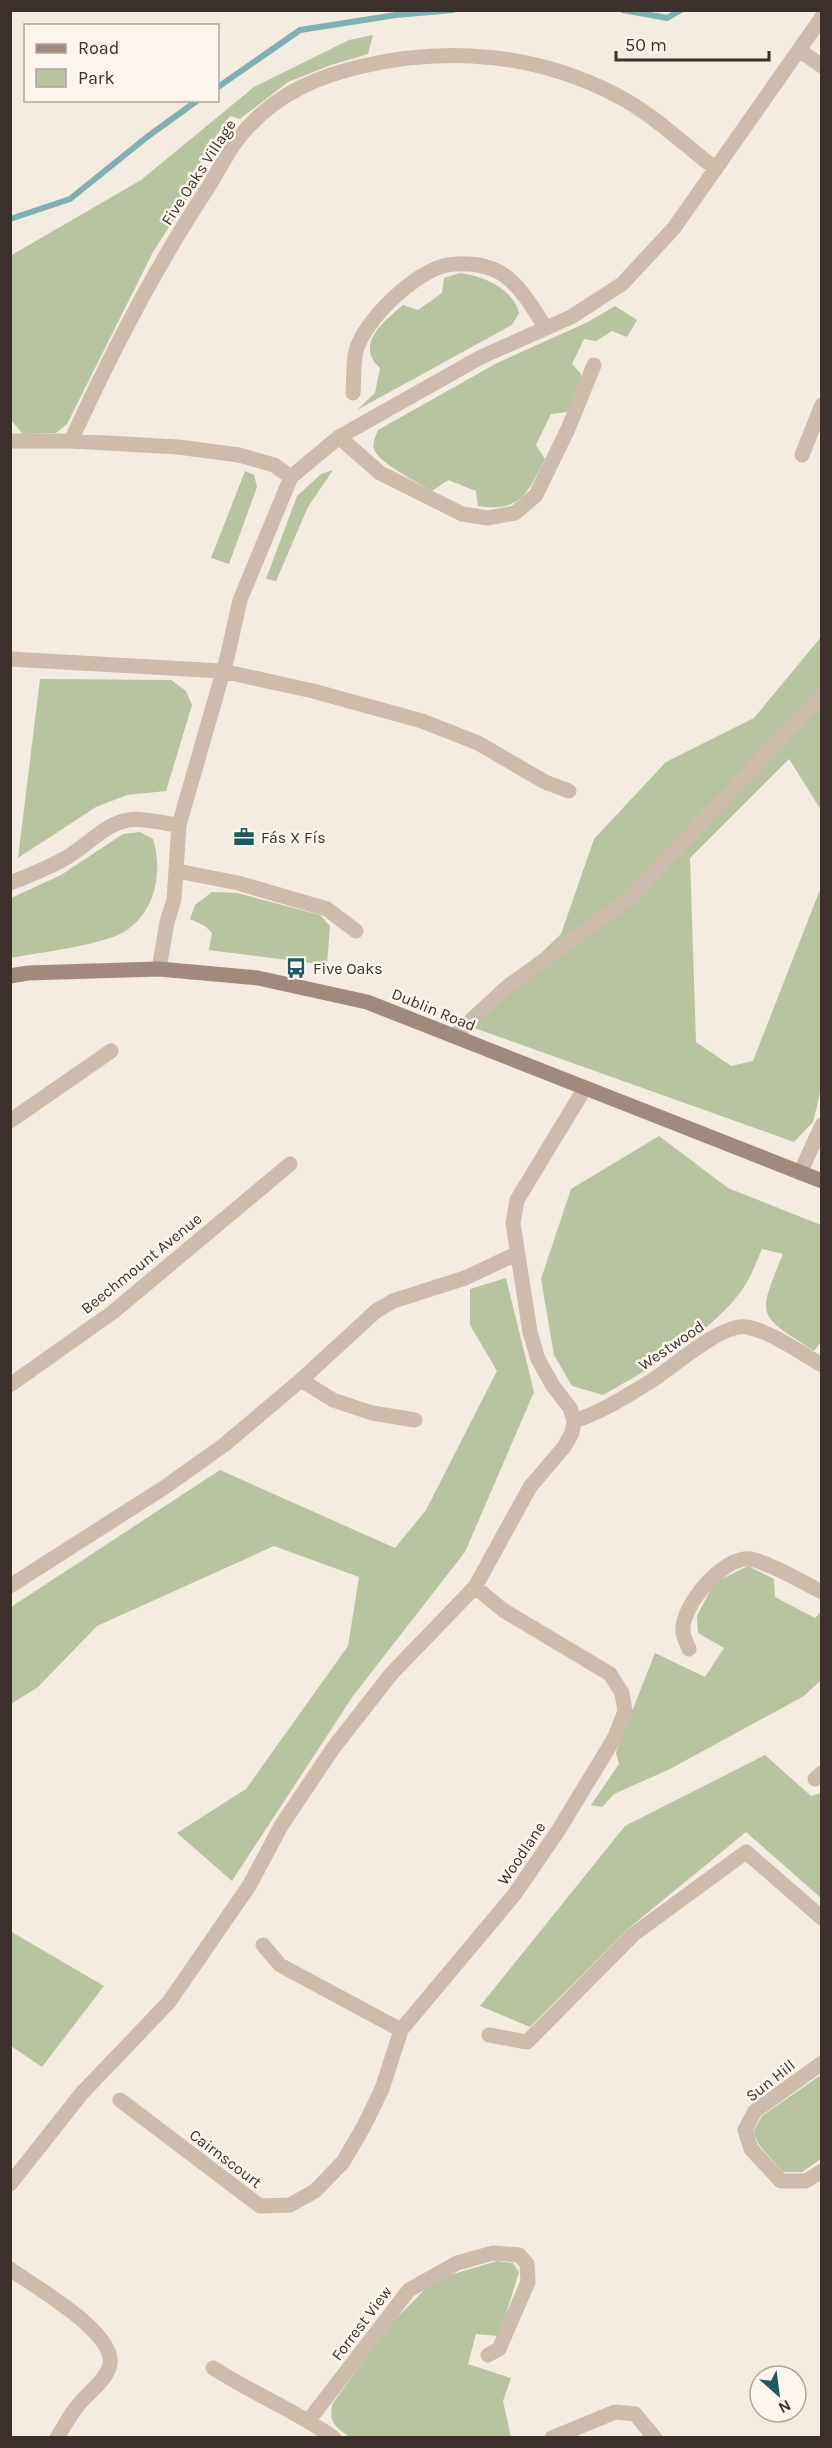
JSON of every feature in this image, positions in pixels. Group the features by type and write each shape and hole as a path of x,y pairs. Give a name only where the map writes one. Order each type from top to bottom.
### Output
{"main road":[{"name":"Dublin Road","path":"10,976 28,973 159,969 258,978 367,1002 822,1181"}],"street":[{"path":"159,969 167,922 174,900 179,825 240,600 291,477 339,437 481,357 571,317 622,284 674,228 822,17"},
{"path":"799,50 822,66"},
{"name":"Five Oaks Village","path":"71,441 94,389 182,225 247,127 292,90 312,81 333,73 394,59 446,54 501,57 530,63 557,71 613,93 627,101 716,170"},
{"path":"353,393 356,351 369,324 387,303 418,278 446,265 473,264 498,271 531,305 545,327"},
{"path":"339,437 380,473 462,514 488,518 515,513 537,495 568,429 594,365"},
{"path":"802,455 822,405"},
{"path":"10,441 71,441 178,447 239,456 274,465 291,477"},
{"path":"10,659 222,671 313,691 422,721 478,743 545,782 569,791"},
{"path":"454,1036 507,987 630,898 822,695"},
{"path":"10,883 70,856 125,820 140,819 179,825"},
{"path":"177,871 238,883 327,909 356,931"},
{"path":"10,1121 111,1051"},
{"path":"10,2184 82,2093 169,2002 249,1886 281,1826 334,1747 392,1672 475,1587 530,1487 564,1447 572,1432 574,1421 570,1408 553,1386 538,1359 530,1332 516,1254 513,1223 517,1200 585,1088"},
{"path":"800,1173 822,1125"},
{"name":"Beechmount Avenue","path":"10,1385 113,1312 290,1164"},
{"path":"10,1586 165,1487 224,1445 301,1380 376,1311 393,1301 465,1278 516,1254"},
{"name":"Westwood","path":"574,1421 589,1416 649,1382 722,1332 746,1326 822,1365"},
{"path":"301,1380 333,1400 372,1413 415,1420"},
{"path":"689,1649 683,1632 685,1618 705,1584 717,1572 732,1563 750,1559 822,1592"},
{"name":"Woodlane","path":"401,2030 514,1895 558,1831 615,1737 624,1712 622,1693 610,1674 503,1610 475,1587"},
{"path":"489,2035 527,2042 634,1934 746,1852 822,1918"},
{"path":"263,1945 280,1965 401,2030"},
{"name":"Cairnscourt","path":"120,2100 260,2206 290,2205 315,2191 343,2162 382,2089 401,2030"},
{"name":"Sun Hill","path":"822,2063 755,2111 745,2130 751,2149 781,2181 806,2181 822,2171"},
{"name":"Forrest View","path":"309,2420 409,2290 457,2263 493,2253 519,2255 527,2264 528,2282 499,2349 488,2355"},
{"path":"10,2269 89,2324 106,2345 111,2360 109,2369 79,2404 57,2438"},
{"path":"213,2368 248,2390 309,2420 334,2438"},
{"path":"552,2438 615,2412 635,2414 655,2438"}],"green space":[{"path":"373,35 368,54 331,65 288,82 240,119 230,116 200,160 203,174 153,252 67,424 56,433 23,434 11,420 10,256 141,180 254,87 349,40"},
{"path":"460,273 487,280 504,290 516,304 519,313 512,325 357,410 375,393 380,368 370,351 371,342 381,326 403,305 418,310 442,293 444,278"},
{"path":"615,306 637,320 627,337 612,331 596,341 584,339 572,364 581,374 580,388 567,412 551,414 536,445 545,459 528,490 514,503 493,507 478,506 476,491 448,480 432,491 391,466 377,454 374,449 374,439 378,430 497,363 588,322"},
{"path":"333,470 308,507 276,581 266,579 297,496 321,474"},
{"path":"245,471 254,475 257,487 229,564 211,558"},
{"path":"821,637 821,810 789,759 690,858 696,1042 731,1066 753,1061 821,887 821,1089 813,1122 794,1142 466,1025 561,934 594,839 666,762 754,718"},
{"path":"40,679 171,680 186,691 192,705 166,791 127,795 96,807 18,858"},
{"path":"140,832 153,839 157,869 152,898 136,922 124,932 110,938 11,958 11,898 61,875 123,834"},
{"path":"212,892 237,893 320,915 330,926 327,965 209,950 212,933 205,926 190,919 195,905"},
{"path":"659,1136 728,1188 821,1225 821,1342 814,1351 781,1329 767,1312 766,1303 769,1291 783,1254 762,1249 749,1278 735,1299 702,1331 682,1346 603,1395 572,1386 554,1355 541,1279 571,1189"},
{"path":"506,1278 534,1392 465,1552 353,1696 232,1881 177,1833 246,1789 348,1646 359,1577 274,1546 97,1626 38,1687 11,1704 11,1607 220,1470 395,1548 426,1510 497,1371 470,1325 470,1289"},
{"path":"748,1566 774,1579 775,1597 815,1618 821,1611 821,1680 804,1696 670,1769 614,1794 602,1807 591,1805 619,1764 616,1752 655,1653 705,1677 724,1648 698,1633 697,1616 714,1583"},
{"path":"765,1755 811,1796 821,1793 821,1898 746,1832 629,1928 530,2027 480,2006 625,1826"},
{"path":"10,1931 104,1986 42,2067 11,2046"},
{"path":"821,2075 821,2159 802,2172 783,2172 759,2145 753,2132 762,2116"},
{"path":"497,2261 513,2263 519,2272 499,2336 476,2334 468,2364 511,2378 503,2401 511,2437 350,2437 337,2427 331,2415 333,2403 388,2327 426,2288 450,2275"}],"waterway":[{"path":"219,86 300,30 396,15 453,10"},
{"path":"623,10 667,18 681,10"},
{"path":"10,219 70,199 147,137 195,102"}],"place":[{"name":"Fás X Fís","path":"244,837"},
{"name":"Five Oaks","path":"296,968"}]}
